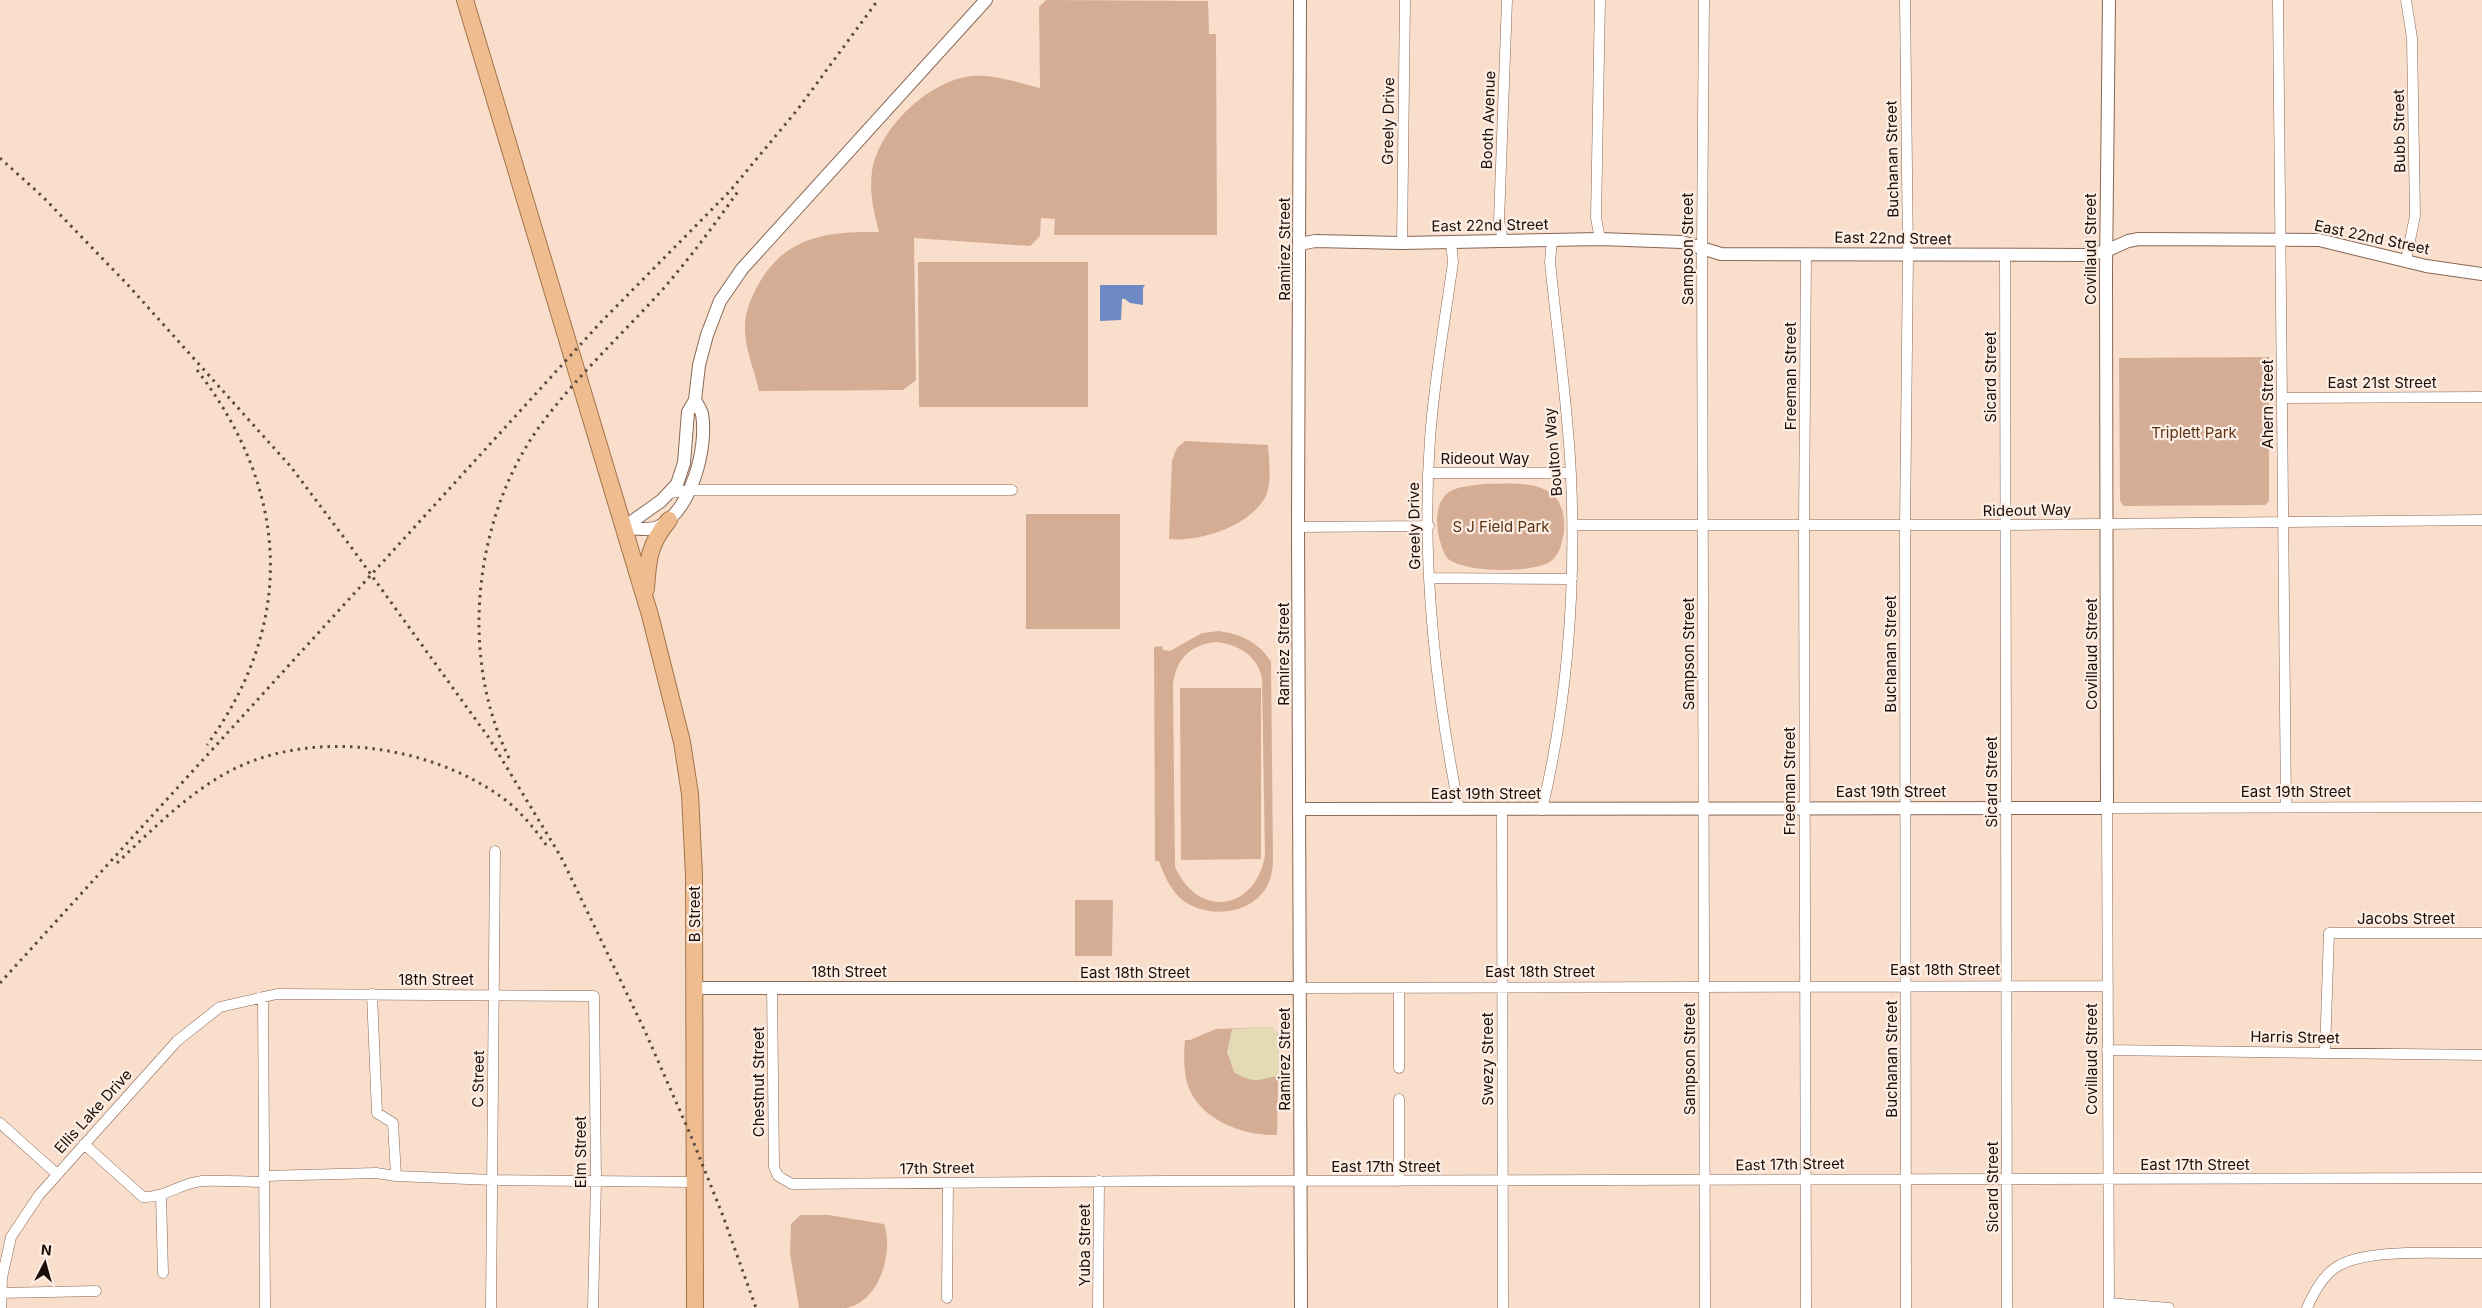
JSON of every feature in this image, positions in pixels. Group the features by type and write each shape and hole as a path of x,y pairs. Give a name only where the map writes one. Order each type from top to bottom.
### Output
{"highway":[{"name":"B Street","path":"465,0 646,602 676,712 687,772 693,848 695,1308"},
{"path":"646,602 648,566 652,545 655,536 669,520"}],"street":[{"path":"623,528 670,493 682,473 688,412 695,400 699,365 720,301 742,269 986,0"},
{"name":"Ramirez Street","path":"1300,0 1298,527 1301,1308"},
{"name":"Greely Drive","path":"1402,243 1405,0"},
{"name":"Booth Avenue","path":"1503,241 1500,221 1507,0"},
{"path":"1600,0 1596,218 1600,239"},
{"name":"Sampson Street","path":"1704,0 1702,248 1705,1308"},
{"name":"Buchanan Street","path":"1905,0 1908,255 1905,526 1906,1308"},
{"name":"Covillaud Street","path":"2109,0 2106,251 2109,1306"},
{"name":"Ahern Street","path":"2278,0 2286,807"},
{"name":"Bubb Street","path":"2406,0 2412,38 2415,216 2406,260"},
{"name":"East 22nd Street","path":"1300,244 1315,241 1402,243 1600,239 1682,242 1721,254 2005,255 2087,254 2106,251 2128,241 2140,239 2280,239 2332,242 2448,270 2482,274"},
{"name":"Boulton Way","path":"1542,810 1565,688 1572,579 1573,525 1571,474 1550,262 1552,240"},
{"name":"Greely Drive","path":"1451,242 1453,262 1430,438 1428,526 1434,650 1440,710 1459,809"},
{"name":"Freeman Street","path":"1806,254 1804,525 1806,1308"},
{"name":"Sicard Street","path":"2005,255 2008,1308"},
{"name":"East 21st Street","path":"2282,398 2482,397"},
{"path":"623,528 651,529 669,520 678,510 690,490 701,445 702,414 695,400"},
{"name":"Rideout Way","path":"1428,473 1571,474"},
{"path":"670,493 690,490 1012,490"},
{"name":"Rideout Way","path":"1573,525 1905,526 2282,520 2482,520"},
{"path":"1298,527 1428,526"},
{"path":"1430,578 1572,579"},
{"name":"East 19th Street","path":"1300,809 2482,807"},
{"name":"Swezy Street","path":"1502,809 1503,1308"},
{"name":"C Street","path":"491,1308 495,851"},
{"name":"Jacobs Street","path":"2325,1052 2329,933 2482,934"},
{"name":"East 18th Street","path":"973,988 2108,986"},
{"name":"Chestnut Street","path":"772,987 773,1156 774,1167 778,1176"},
{"name":"18th Street","path":"694,988 973,988"},
{"path":"1399,988 1399,1068"},
{"name":"18th Street","path":"276,994 594,996"},
{"name":"Ellis Lake Drive","path":"1,1308 2,1278 11,1237 38,1195 177,1041 220,1008 276,994"},
{"path":"372,994 377,1113 393,1124 396,1176"},
{"name":"Elm Street","path":"593,1308 596,1181 594,996"},
{"path":"263,997 265,1308"},
{"name":"Harris Street","path":"2107,1050 2482,1055"},
{"path":"1399,1099 1399,1180"},
{"path":"0,1123 58,1174"},
{"path":"84,1144 143,1197 155,1198 184,1185 202,1181 376,1174 492,1180 695,1182"},
{"name":"17th Street","path":"778,1176 785,1182 799,1185 1099,1181"},
{"name":"East 17th Street","path":"1099,1181 2482,1178"},
{"name":"Yuba Street","path":"1098,1308 1099,1181"},
{"path":"947,1298 948,1183"},
{"path":"161,1195 163,1273"},
{"path":"2307,1308 2314,1292 2335,1268 2374,1254 2482,1254"},
{"path":"1,1293 96,1291"},
{"path":"2109,1306 2169,1308"}],"green space":[{"path":"1046,0 1208,1 1209,34 1216,34 1217,235 1054,235 1055,219 1041,218 1040,236 1030,246 914,238 916,380 903,390 759,391 747,347 745,325 752,296 769,269 781,256 795,246 810,240 825,235 842,233 879,232 871,187 876,156 884,139 895,124 908,109 923,97 939,87 972,76 998,78 1040,88 1039,7"},
{"path":"918,262 1088,262 1088,407 919,407"},
{"name":"Triplett Park","path":"2269,357 2269,501 2265,505 2124,506 2120,501 2119,358"},
{"path":"1185,441 1268,445 1270,474 1268,489 1263,501 1255,510 1234,525 1208,535 1194,538 1169,539 1172,460 1177,448"},
{"name":"S J Field Park","path":"1483,484 1526,484 1550,492 1558,501 1563,513 1564,530 1557,555 1551,561 1529,568 1498,570 1467,567 1447,558 1438,534 1437,515 1439,506 1443,498 1453,490"},
{"path":"1026,514 1120,514 1120,629 1026,629"},
{"path":"1219,631 1235,634 1256,645 1267,655 1271,662 1272,873 1266,888 1258,897 1238,909 1226,911 1201,909 1190,905 1180,898 1167,881 1159,861 1155,861 1154,647 1162,646 1163,650 1170,651 1202,633","holes":["1217,642 1240,649 1252,658 1260,671 1262,679 1265,855 1260,873 1251,888 1239,897 1226,902 1212,901 1198,895 1185,884 1175,867 1173,686 1177,668 1192,650 1208,643"]},
{"path":"1180,688 1261,688 1261,859 1181,860"},
{"path":"1075,900 1113,900 1112,956 1075,956"},
{"path":"1272,1027 1279,1034 1277,1135 1264,1135 1251,1133 1225,1124 1203,1109 1194,1098 1186,1081 1184,1063 1185,1040 1190,1040 1216,1029"},
{"path":"800,1215 828,1215 884,1224 887,1235 887,1248 882,1274 868,1296 858,1304 846,1308 799,1308 790,1253 791,1224"}],"sand":[{"path":"1272,1027 1279,1034 1278,1075 1256,1080 1245,1078 1234,1072 1227,1052 1232,1029"}],"water":[{"path":"1100,285 1145,285 1143,288 1143,305 1130,303 1122,299 1121,320 1100,321"}],"railway":[{"path":"0,983 601,322 730,191 798,109 878,0"},
{"path":"0,158 43,197 128,285 291,467 489,738 561,857 644,1029 691,1136 723,1216 756,1308"},
{"path":"509,758 490,708 479,640 480,597 483,573 493,523 501,499 522,454 549,414 580,377 673,277 739,190"},
{"path":"197,370 228,415 250,462 264,509 270,556 268,603 256,651 236,698 207,745"},
{"path":"117,863 184,802 228,772 260,758 295,750 331,747 367,748 403,754 438,764 470,778 514,807 533,827 549,849"}]}
